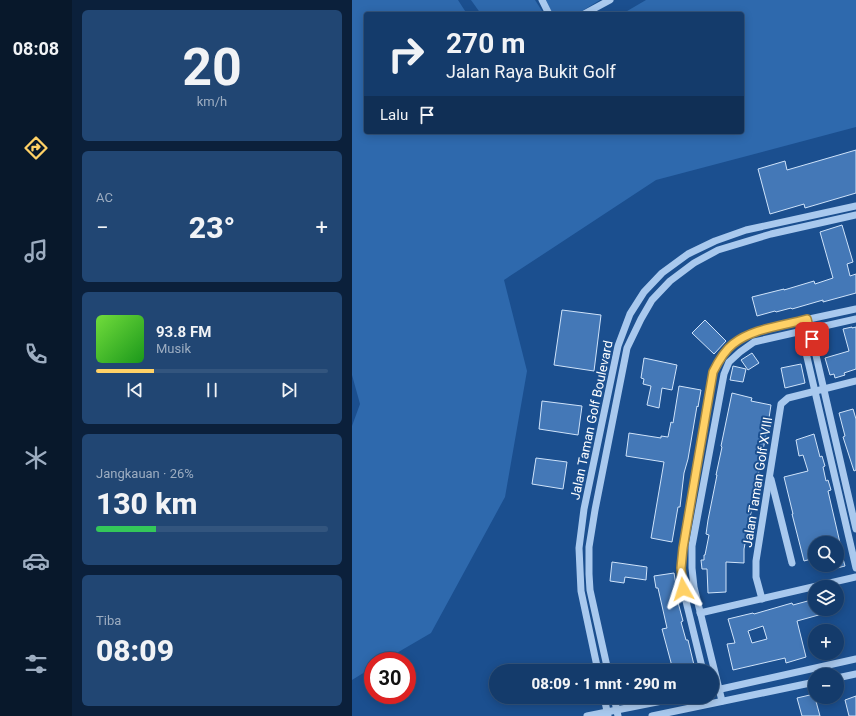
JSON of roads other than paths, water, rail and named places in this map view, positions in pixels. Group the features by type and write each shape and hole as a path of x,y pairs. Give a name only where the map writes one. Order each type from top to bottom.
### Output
{"street":[{"path":"542,0 548,12"},
{"path":"588,12 610,0"},
{"name":"Jalan Taman Golf Boulevard","path":"597,664 581,591 580,548 584,509 618,346 630,314 644,292 662,273 688,254 715,241 746,230 856,206"},
{"name":"Jalan Taman Golf Boulevard","path":"606,664 590,590 589,547 594,510 627,348 641,319 652,300 670,281 694,263 718,250 771,234 856,215"},
{"path":"769,225 771,234"},
{"path":"701,664 683,589 681,561 713,372 722,356 732,344 749,334 807,319 856,309"},
{"path":"807,319 856,529"},
{"path":"711,664 693,574 692,546 724,374 730,362 740,352 754,342 856,319"},
{"path":"798,322 856,568"},
{"name":"Jalan Taman Golf XVIII","path":"762,599 756,577 756,561 782,404 788,398 856,381"},
{"path":"770,475 792,562"},
{"path":"690,621 701,616 762,599 856,577"},
{"path":"696,641 707,639"},
{"path":"719,689 856,659"},
{"path":"844,677 856,674"},
{"path":"719,701 808,683"},
{"path":"719,696 722,701"},
{"path":"606,704 608,714"},
{"path":"587,716 618,713 654,704"},
{"path":"652,716 696,704"}]}
